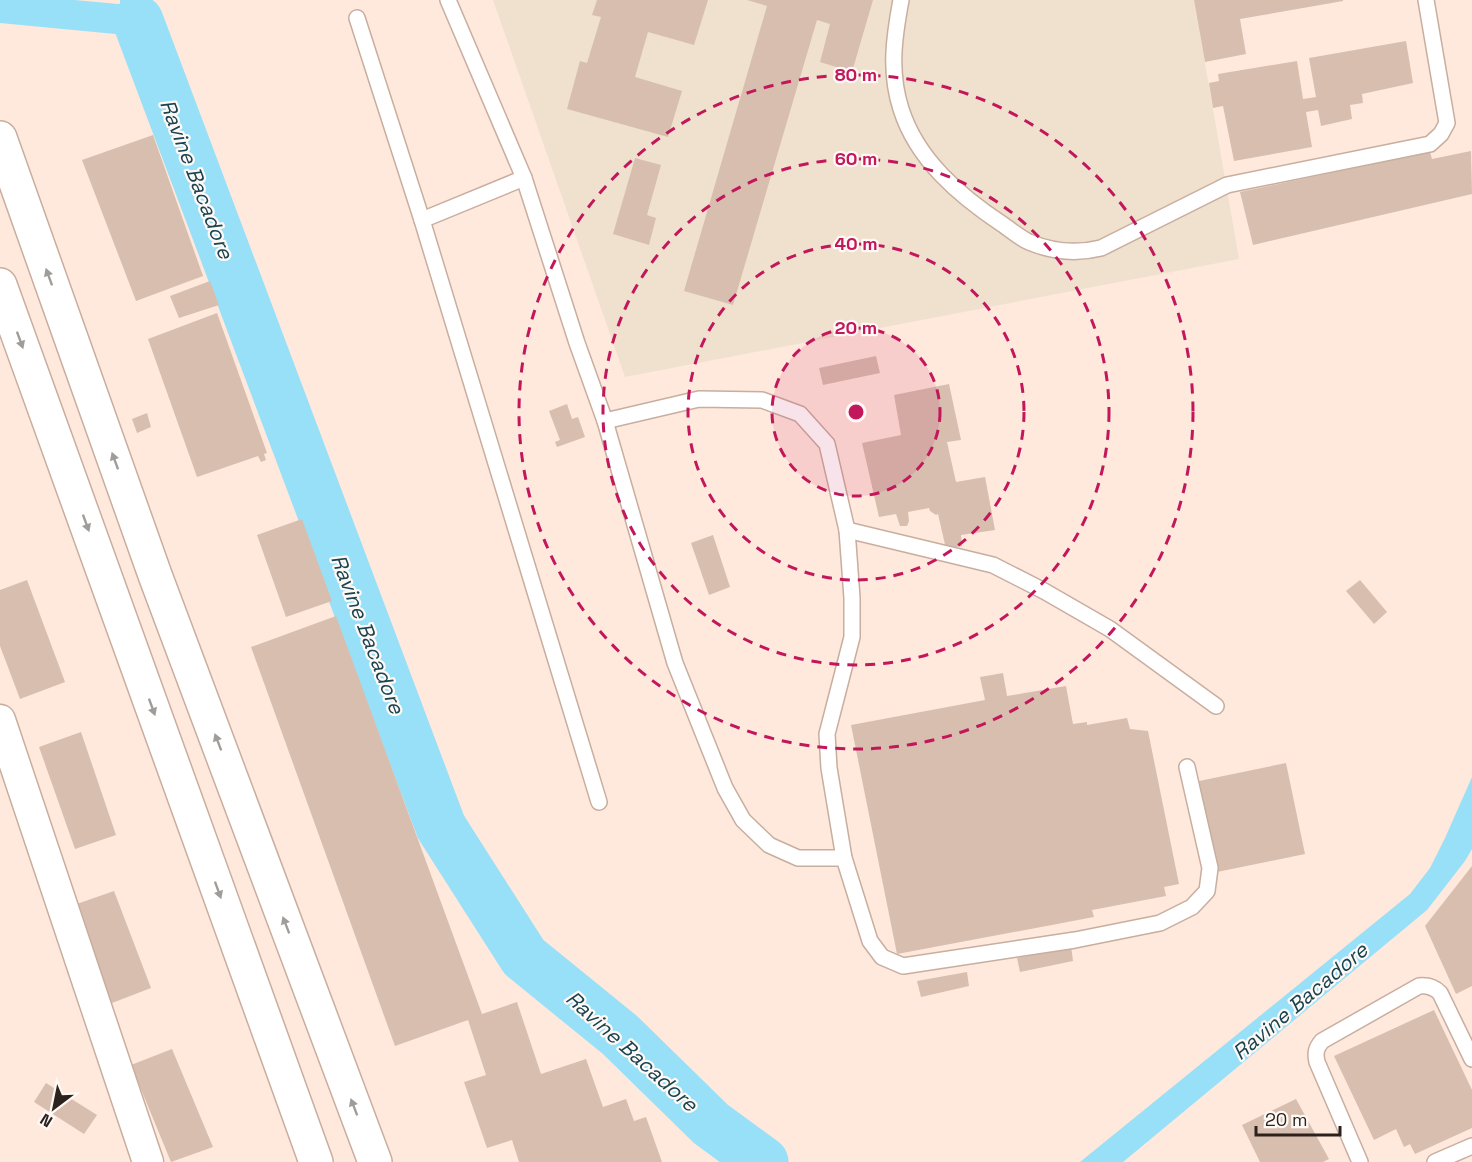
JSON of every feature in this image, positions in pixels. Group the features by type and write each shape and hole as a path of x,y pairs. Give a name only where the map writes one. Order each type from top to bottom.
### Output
{"main road":[{"path":"0,138 159,586 375,1162"},
{"path":"0,285 316,1162"}],"street":[{"path":"0,720 148,1162"}],"lane":[{"path":"448,0 524,178 577,343 605,421 675,663 725,788 743,820 769,845 798,858 844,858"},
{"path":"902,0 894,40 893,75 901,110 916,141 941,176 977,208 1028,242 1058,251 1082,253 1101,248 1227,185 1430,144 1441,134 1446,123 1426,0"},
{"path":"357,18 423,220 599,802"},
{"path":"423,220 524,178"},
{"path":"605,421 699,399 762,400 801,414 827,444 847,530 852,598 852,637 826,735 829,768 844,858 870,941 882,957 903,966 1075,940 1160,923 1192,907 1207,891 1210,868 1187,767"},
{"path":"847,530 993,565 1110,628 1216,706"},
{"path":"1360,1162 1317,1062 1315,1054 1317,1046 1322,1041 1419,986 1426,985 1435,988 1440,993 1472,1059"},
{"path":"1435,1162 1472,1146"}],"shaded area":[{"path":"493,0 1194,0 1239,259 625,377"}],"water":[{"path":"1472,777 1472,849 1427,910 1123,1162 1080,1162 1410,894 1430,868"},
{"path":"711,1124 774,1159 778,1162 746,1162"}],"building":[{"path":"597,0 708,0 694,45 648,32 635,77 682,91 668,137 567,109 580,61 587,63 601,17 592,15"},
{"path":"747,0 873,0 852,72 820,62 830,24 817,20 733,305 684,291 767,6"},
{"path":"1194,0 1343,1 1240,19 1246,54 1205,62"},
{"path":"1406,41 1413,83 1362,94 1363,103 1350,105 1352,119 1321,126 1318,110 1306,112 1312,147 1234,161 1223,106 1213,108 1209,83 1219,81 1218,74 1297,61 1303,99 1316,97 1309,58"},
{"path":"153,135 203,276 136,301 82,160"},
{"path":"1471,151 1472,194 1253,245 1240,192 1430,152 1432,159"},
{"path":"635,158 661,165 647,215 656,218 649,245 613,234"},
{"path":"210,281 219,305 179,318 170,296"},
{"path":"217,313 267,453 264,454 266,460 261,462 258,456 197,477 148,339"},
{"path":"876,356 880,373 823,385 819,368"},
{"path":"949,384 961,440 947,442 956,482 985,477 995,530 961,535 962,546 946,549 938,514 930,511 929,508 908,512 907,526 900,526 896,514 879,517 862,443 901,435 894,395"},
{"path":"567,404 572,419 578,417 585,437 557,447 555,442 560,440 549,411"},
{"path":"147,413 151,427 137,433 132,419"},
{"path":"302,519 332,601 286,617 257,535"},
{"path":"713,535 730,587 709,595 691,543"},
{"path":"27,580 65,682 20,699 0,646 0,590"},
{"path":"1360,580 1387,612 1374,624 1346,591"},
{"path":"336,616 482,1014 517,1002 541,1074 586,1059 603,1107 626,1099 634,1121 646,1117 662,1162 519,1162 512,1140 487,1148 464,1082 486,1075 468,1020 395,1046 251,647"},
{"path":"1003,673 1007,696 1066,686 1073,724 1087,722 1087,725 1127,718 1130,729 1148,731 1179,884 1164,887 1166,896 1092,910 1094,917 897,954 851,725 985,700 980,677"},
{"path":"81,732 116,835 75,849 39,747"},
{"path":"1286,763 1305,854 1217,872 1199,781"},
{"path":"1472,866 1472,986 1456,994 1425,926"},
{"path":"114,891 151,988 112,1003 74,905"},
{"path":"1071,946 1073,961 1020,972 1017,958"},
{"path":"967,972 969,986 921,997 917,981"},
{"path":"1434,1010 1472,1090 1472,1128 1415,1154 1410,1144 1404,1147 1396,1129 1374,1140 1334,1056"},
{"path":"172,1049 213,1147 171,1162 131,1065"},
{"path":"46,1083 97,1115 84,1134 34,1102"},
{"path":"1296,1099 1329,1159 1323,1162 1260,1162 1242,1125"}],"waterway":[{"path":"0,8 138,21 135,0"},
{"name":"Ravine Bacadore","path":"138,21 441,827 524,957 620,1035 711,1124 763,1162"}]}
